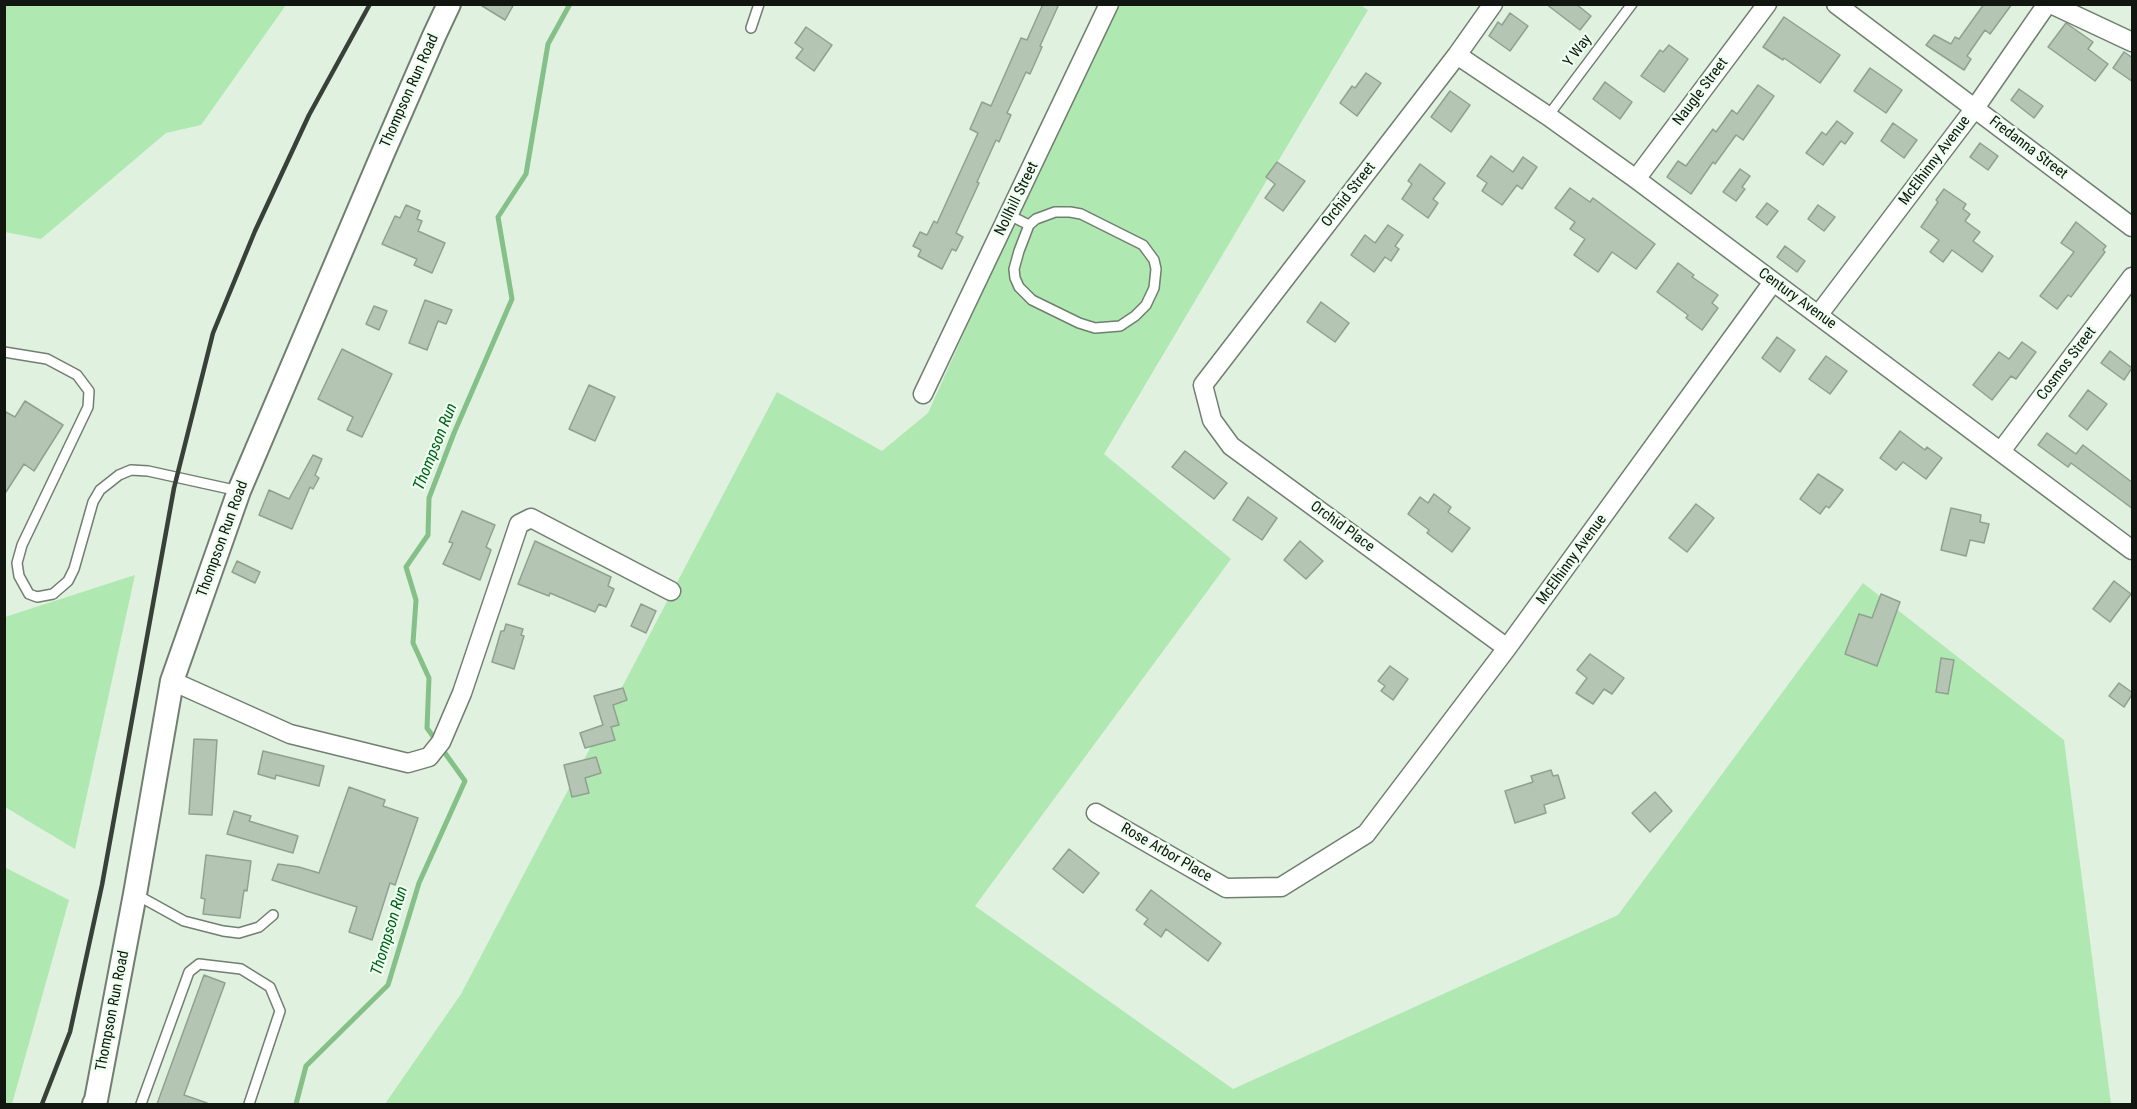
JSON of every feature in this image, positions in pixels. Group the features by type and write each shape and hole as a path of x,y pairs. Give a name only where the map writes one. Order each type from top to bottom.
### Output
{"street":[{"name":"Thompson Run Road","path":"94,1104 135,894 172,681 239,492 387,142 449,4"},
{"name":"Nollhill Street","path":"923,394 1109,4"},
{"name":"Orchid Street","path":"1203,385 1457,55 1493,4"},
{"name":"Naugle Street","path":"1636,179 1767,4"},
{"name":"Fredanna Street","path":"1836,4 2133,227"},
{"name":"McElhinny Avenue","path":"1819,314 1975,108 2049,4"},
{"path":"2049,4 2133,42"},
{"name":"Century Avenue","path":"1457,55 1636,179 2133,550"},
{"name":"Cosmos Street","path":"2001,451 2133,277"},
{"name":"McElhinny Avenue","path":"1366,834 1507,648 1773,282"},
{"name":"Orchid Place","path":"1203,385 1212,420 1231,446 1507,648"},
{"path":"172,681 290,734 408,764 429,757 441,742 462,693 519,524 531,518 671,591"},
{"name":"Rose Arbor Place","path":"1096,813 1226,888 1281,887 1366,834"}],"lane":[{"path":"751,28 759,4"},
{"name":"Y Way","path":"1548,116 1632,4"},
{"path":"1071,212 1098,221 1143,245 1154,260 1156,269 1154,288 1146,305 1120,326 1095,328 1079,323 1032,300 1015,279 1014,269 1029,225 1046,215 1071,212"},
{"path":"1009,215 1029,225"},
{"path":"4,352 47,359 77,375 90,391 88,407 22,545 17,563 19,576 28,594 37,597 53,594 68,581 74,569 93,502 104,486 119,474 131,470 148,471 239,492"},
{"path":"135,894 184,921 223,931 239,933 259,927 273,915"},
{"path":"141,1104 189,972 199,964 241,969 270,987 280,1011 249,1104"}],"green space":[{"path":"1112,4 1359,4 1368,10 1104,454 1231,559 975,906 1233,1089 1618,915 1863,583 2064,740 2111,1104 385,1104 461,994 777,392 882,451 928,413"},
{"path":"4,5 286,5 201,125 166,133 41,239 5,232"},
{"path":"135,575 75,849 5,807 5,617"},
{"path":"4,867 69,900 12,1104 4,1104"}],"building":[{"path":"479,4 514,4 505,20"},
{"path":"1043,4 1059,4 1030,74 1026,72 1007,113 1011,115 999,142 996,140 977,182 979,183 956,233 963,237 956,251 952,249 942,269 918,256 921,250 913,246 920,232 927,235 934,221 937,223 978,133 970,129 982,102 991,106 1021,38 1027,40"},
{"path":"1546,4 1576,4 1591,16 1580,30"},
{"path":"1984,4 2012,4 1990,34 1985,30 1967,56 1971,59 1964,70 1926,45 1934,35 1951,44 1955,37 1959,39"},
{"path":"1510,13 1528,26 1510,51 1489,36 1498,22 1502,25"},
{"path":"1784,17 1840,55 1820,83 1784,58 1783,60 1763,47"},
{"path":"2066,23 2093,42 2088,49 2108,64 2095,81 2048,47"},
{"path":"806,27 832,45 814,71 796,58 803,49 795,43"},
{"path":"1669,45 1688,59 1664,92 1641,76 1660,50 1663,52"},
{"path":"2124,52 2133,58 2133,82 2113,68"},
{"path":"1870,68 1902,90 1886,113 1854,91"},
{"path":"1366,73 1381,83 1357,116 1340,103 1352,86 1355,88"},
{"path":"1605,82 1632,102 1620,119 1593,99"},
{"path":"1758,85 1774,96 1743,140 1736,135 1715,164 1713,162 1691,194 1667,177 1678,161 1686,166 1713,129 1716,132 1732,110 1737,114"},
{"path":"2019,89 2043,106 2034,118 2011,100"},
{"path":"1450,91 1470,105 1451,132 1431,117"},
{"path":"1837,121 1853,133 1845,144 1841,141 1823,165 1806,153 1822,132 1826,135"},
{"path":"1893,123 1917,140 1904,158 1881,141"},
{"path":"1980,143 1998,156 1988,170 1970,157"},
{"path":"1491,156 1513,172 1523,157 1537,167 1522,189 1517,185 1502,205 1482,191 1487,183 1477,176"},
{"path":"1277,162 1305,181 1283,211 1265,198 1275,184 1266,177"},
{"path":"1420,164 1445,183 1433,199 1438,203 1428,218 1402,199 1412,184 1408,181"},
{"path":"1740,169 1750,176 1742,187 1745,189 1736,201 1723,192"},
{"path":"1570,188 1590,202 1593,198 1655,244 1636,269 1612,252 1598,272 1574,255 1585,239 1570,229 1575,222 1555,208"},
{"path":"1944,189 1966,204 1963,209 1970,214 1965,221 1980,232 1973,241 1993,256 1982,272 1952,250 1943,262 1930,252 1939,240 1921,227"},
{"path":"1767,203 1778,211 1767,225 1756,217"},
{"path":"406,205 420,211 417,219 422,221 418,231 445,243 432,273 414,265 417,259 382,244 395,216 400,218"},
{"path":"1818,205 1835,217 1824,231 1808,219"},
{"path":"2076,222 2106,246 2103,250 2105,252 2071,297 2068,295 2057,309 2040,296 2074,252 2061,243"},
{"path":"1388,225 1403,235 1395,246 1399,249 1391,261 1385,257 1374,272 1351,255 1365,235 1375,243"},
{"path":"1785,246 1805,261 1797,272 1777,257"},
{"path":"1678,263 1694,275 1692,277 1718,295 1712,303 1718,308 1702,330 1686,318 1688,315 1657,292"},
{"path":"425,300 452,310 446,324 438,321 427,350 409,343"},
{"path":"1321,302 1349,323 1335,342 1307,322"},
{"path":"374,306 387,311 379,330 366,324"},
{"path":"1777,337 1795,350 1780,372 1762,358"},
{"path":"2022,342 2036,352 2016,379 2011,376 1992,400 1973,385 1999,352 2009,359"},
{"path":"342,349 392,374 362,437 347,430 353,417 318,399"},
{"path":"2110,351 2132,368 2124,380 2101,363"},
{"path":"1826,356 1847,371 1830,394 1809,379"},
{"path":"589,385 615,397 595,441 569,429"},
{"path":"2088,390 2107,404 2087,430 2069,416"},
{"path":"25,401 63,425 34,471 24,464 4,495 4,411 15,417"},
{"path":"1900,431 1925,450 1927,447 1942,458 1926,479 1903,462 1896,470 1880,458"},
{"path":"2047,433 2076,454 2083,445 2133,483 2133,509 2071,463 2068,467 2038,445"},
{"path":"1185,451 1227,483 1214,499 1172,467"},
{"path":"313,455 322,459 315,475 319,478 313,489 310,487 292,529 259,515 269,490 289,499"},
{"path":"1818,474 1843,490 1829,508 1826,506 1820,514 1800,499"},
{"path":"1434,494 1451,507 1448,512 1470,528 1452,552 1427,533 1429,530 1408,514 1420,497 1428,503"},
{"path":"1248,497 1277,518 1262,540 1233,520"},
{"path":"1696,504 1714,518 1687,552 1669,538"},
{"path":"1951,508 1981,515 1980,522 1989,524 1984,543 1970,540 1966,556 1941,550"},
{"path":"462,511 495,525 486,547 491,550 480,580 443,564 453,543 449,542"},
{"path":"535,541 611,577 608,586 614,589 606,607 599,604 595,612 550,593 549,596 518,584"},
{"path":"1300,541 1323,561 1306,579 1284,560"},
{"path":"237,561 260,572 255,583 232,572"},
{"path":"2114,581 2131,594 2110,622 2093,609"},
{"path":"1881,594 1900,602 1877,666 1845,654 1859,614 1872,618"},
{"path":"641,604 656,611 646,633 631,626"},
{"path":"506,624 523,629 521,635 524,636 514,669 492,662 501,631 504,631"},
{"path":"1590,654 1624,678 1612,694 1604,689 1593,704 1576,693 1587,678 1577,670"},
{"path":"1941,658 1954,660 1948,694 1936,692"},
{"path":"1390,666 1408,679 1393,700 1381,691 1385,686 1378,681"},
{"path":"2119,683 2133,693 2124,707 2109,696"},
{"path":"623,688 627,700 613,705 619,725 611,727 615,740 585,748 580,733 603,725 594,696"},
{"path":"194,739 217,740 212,815 189,814"},
{"path":"263,751 324,766 319,786 276,775 275,779 258,774"},
{"path":"596,757 601,773 585,778 589,793 572,797 564,765"},
{"path":"1551,770 1553,776 1558,775 1565,798 1544,805 1546,813 1515,823 1505,791 1533,782 1531,776"},
{"path":"349,787 385,800 383,806 418,818 395,885 390,883 372,940 349,932 357,907 272,880 278,864 319,873"},
{"path":"1655,792 1672,811 1650,832 1632,813"},
{"path":"234,811 251,816 249,821 298,836 293,853 227,834"},
{"path":"1069,849 1099,873 1083,893 1053,869"},
{"path":"206,855 251,861 240,918 203,914 205,899 201,898"},
{"path":"1151,890 1221,943 1208,961 1166,929 1161,937 1144,924 1148,919 1136,910"},
{"path":"204,975 225,983 184,1095 207,1104 157,1104"}],"waterway":[{"name":"Thompson Run","path":"296,1104 306,1066 388,985 419,883 465,781 427,728 429,678 413,643 416,600 406,567 428,535 429,498 454,433 512,299 498,217 526,174 548,44 570,4"}],"railway":[{"path":"42,1104 70,1032 102,885 174,488 213,333 255,231 309,115 370,4"}]}
